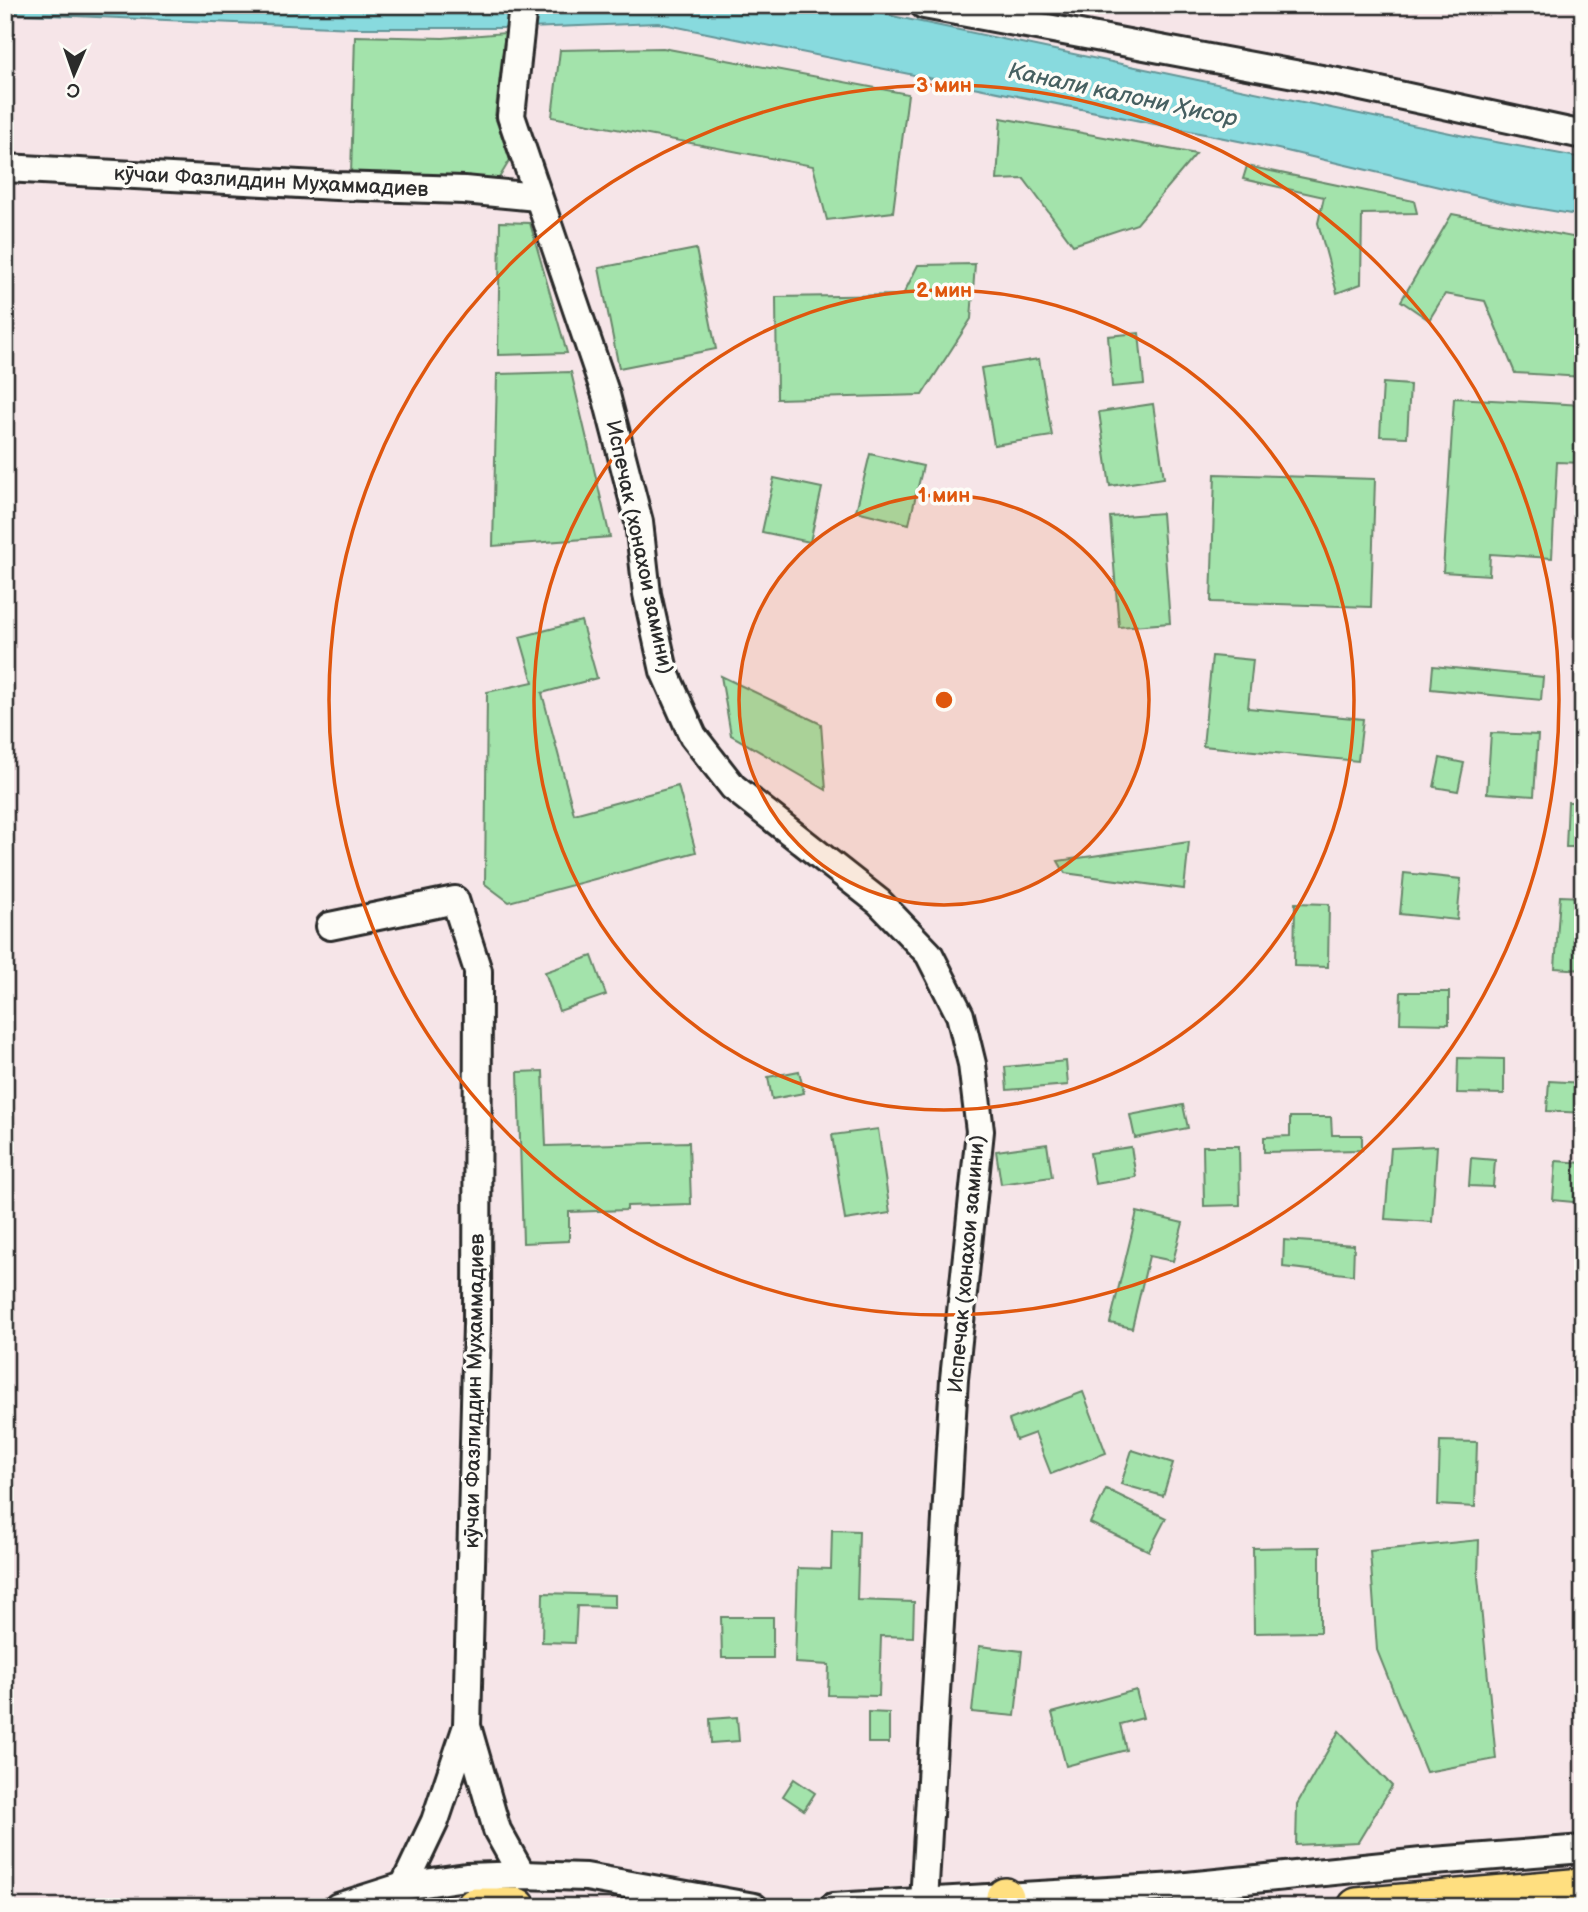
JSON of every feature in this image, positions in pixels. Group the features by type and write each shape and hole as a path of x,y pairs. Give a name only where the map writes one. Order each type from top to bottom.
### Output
{"highway":[{"path":"1357,1907 1583,1887"},
{"path":"475,1907 519,1891"}],"street":[{"name":"Испечак (хонахои замини)","path":"523,5 511,116 606,395 639,522 647,594 664,671 692,736 733,786 878,902 929,954 960,1015 972,1064 980,1131 954,1379 924,1902"},
{"path":"924,5 1343,83 1583,135"},
{"name":"кӯчаи Фазлиддин Муҳаммадиев","path":"5,168 336,186 464,190 537,197"},
{"name":"кӯчаи Фазлиддин Муҳаммадиев","path":"330,926 455,900 478,971 477,1323 467,1726 497,1830 519,1891"},
{"path":"404,1886 435,1821 467,1726"},
{"path":"833,1907 924,1902 1004,1902 1583,1849"},
{"path":"338,1907 404,1886 466,1877 519,1891 586,1877 754,1907"}],"green space":[{"path":"505,33 495,117 510,160 499,178 351,175 355,36 443,38"},
{"path":"663,48 908,94 893,212 827,220 813,166 552,117 560,50"},
{"path":"1001,118 1196,154 1137,224 1073,245 1024,179 997,180"},
{"path":"1247,166 1414,201 1417,213 1362,214 1361,284 1337,293 1318,223 1324,197 1243,179"},
{"path":"1452,214 1583,239 1583,377 1515,373 1485,301 1445,294 1429,320 1401,301"},
{"path":"500,222 530,223 567,353 498,355"},
{"path":"696,249 716,349 619,368 599,268"},
{"path":"975,264 971,319 922,395 777,399 776,297 903,295 918,265"},
{"path":"1139,333 1144,384 1112,387 1108,336"},
{"path":"1039,359 1052,436 994,445 981,368"},
{"path":"571,372 610,537 493,546 497,374"},
{"path":"1383,383 1410,385 1407,437 1380,436"},
{"path":"1454,398 1583,405 1583,463 1557,462 1552,558 1490,554 1489,575 1443,572"},
{"path":"1153,404 1164,478 1110,486 1099,412"},
{"path":"870,454 923,466 909,524 856,511"},
{"path":"1215,474 1375,479 1371,607 1211,602"},
{"path":"774,478 822,488 810,542 762,532"},
{"path":"1162,513 1170,623 1119,627 1110,517"},
{"path":"581,621 597,678 542,693 574,814 678,786 696,852 509,902 485,884 487,692 533,682 520,637"},
{"path":"1212,656 1253,660 1248,708 1363,719 1358,761 1203,746"},
{"path":"1433,666 1543,677 1541,700 1431,689"},
{"path":"721,676 821,724 826,790 731,735"},
{"path":"1491,733 1538,735 1534,796 1487,793"},
{"path":"1440,758 1464,763 1458,791 1434,787"},
{"path":"1568,802 1583,802 1583,847 1566,847"},
{"path":"1189,842 1184,889 1065,873 1058,861"},
{"path":"1404,873 1461,879 1457,920 1400,914"},
{"path":"1560,896 1583,897 1583,970 1555,968"},
{"path":"1295,903 1329,904 1328,967 1294,966"},
{"path":"592,956 606,995 559,1011 545,972"},
{"path":"1401,992 1449,992 1449,1024 1400,1023"},
{"path":"1458,1058 1504,1059 1504,1094 1457,1093"},
{"path":"1066,1061 1068,1085 1007,1090 1005,1067"},
{"path":"543,1071 546,1146 689,1142 691,1204 627,1206 627,1210 569,1212 569,1241 523,1243 518,1072"},
{"path":"799,1071 804,1093 772,1099 768,1077"},
{"path":"1549,1081 1583,1083 1583,1113 1547,1111"},
{"path":"1183,1105 1188,1128 1135,1138 1130,1115"},
{"path":"1290,1117 1331,1117 1332,1135 1362,1135 1362,1150 1264,1152 1264,1137 1290,1136"},
{"path":"878,1129 890,1213 845,1220 832,1135"},
{"path":"1047,1144 1052,1177 1001,1184 996,1151"},
{"path":"1203,1146 1239,1146 1240,1205 1204,1206"},
{"path":"1437,1146 1432,1222 1385,1219 1391,1148"},
{"path":"1131,1147 1136,1177 1095,1184 1090,1153"},
{"path":"1471,1158 1495,1160 1493,1187 1469,1186"},
{"path":"1556,1161 1583,1163 1583,1203 1553,1200"},
{"path":"1137,1212 1183,1223 1173,1261 1149,1256 1132,1328 1110,1323"},
{"path":"1284,1240 1354,1245 1353,1275 1283,1267"},
{"path":"1083,1392 1106,1453 1051,1474 1035,1433 1016,1440 1009,1420"},
{"path":"1440,1441 1477,1442 1475,1507 1438,1505"},
{"path":"1132,1450 1173,1463 1163,1496 1121,1484"},
{"path":"1106,1489 1166,1518 1149,1551 1090,1523"},
{"path":"832,1530 859,1531 857,1600 914,1602 913,1637 881,1636 879,1696 828,1695 829,1665 795,1663 798,1568 831,1569"},
{"path":"1479,1540 1478,1577 1496,1759 1426,1772 1377,1650 1370,1551"},
{"path":"1320,1547 1320,1632 1254,1633 1253,1548"},
{"path":"543,1593 615,1595 615,1607 577,1606 575,1643 542,1642"},
{"path":"721,1617 773,1617 773,1658 722,1658"},
{"path":"979,1646 1022,1651 1015,1716 972,1712"},
{"path":"1136,1690 1143,1718 1120,1724 1126,1750 1066,1766 1052,1713"},
{"path":"868,1712 889,1713 889,1743 868,1743"},
{"path":"737,1717 739,1741 711,1743 710,1719"},
{"path":"1339,1731 1392,1786 1358,1842 1296,1845 1297,1804"},
{"path":"794,1779 815,1793 804,1810 783,1796"}],"water":[{"name":"Канали калони Ҳисор","path":"5,5 840,5 1474,138 1583,158 1583,216 1511,204 1278,149 658,23 527,28 354,28 5,13"}]}
